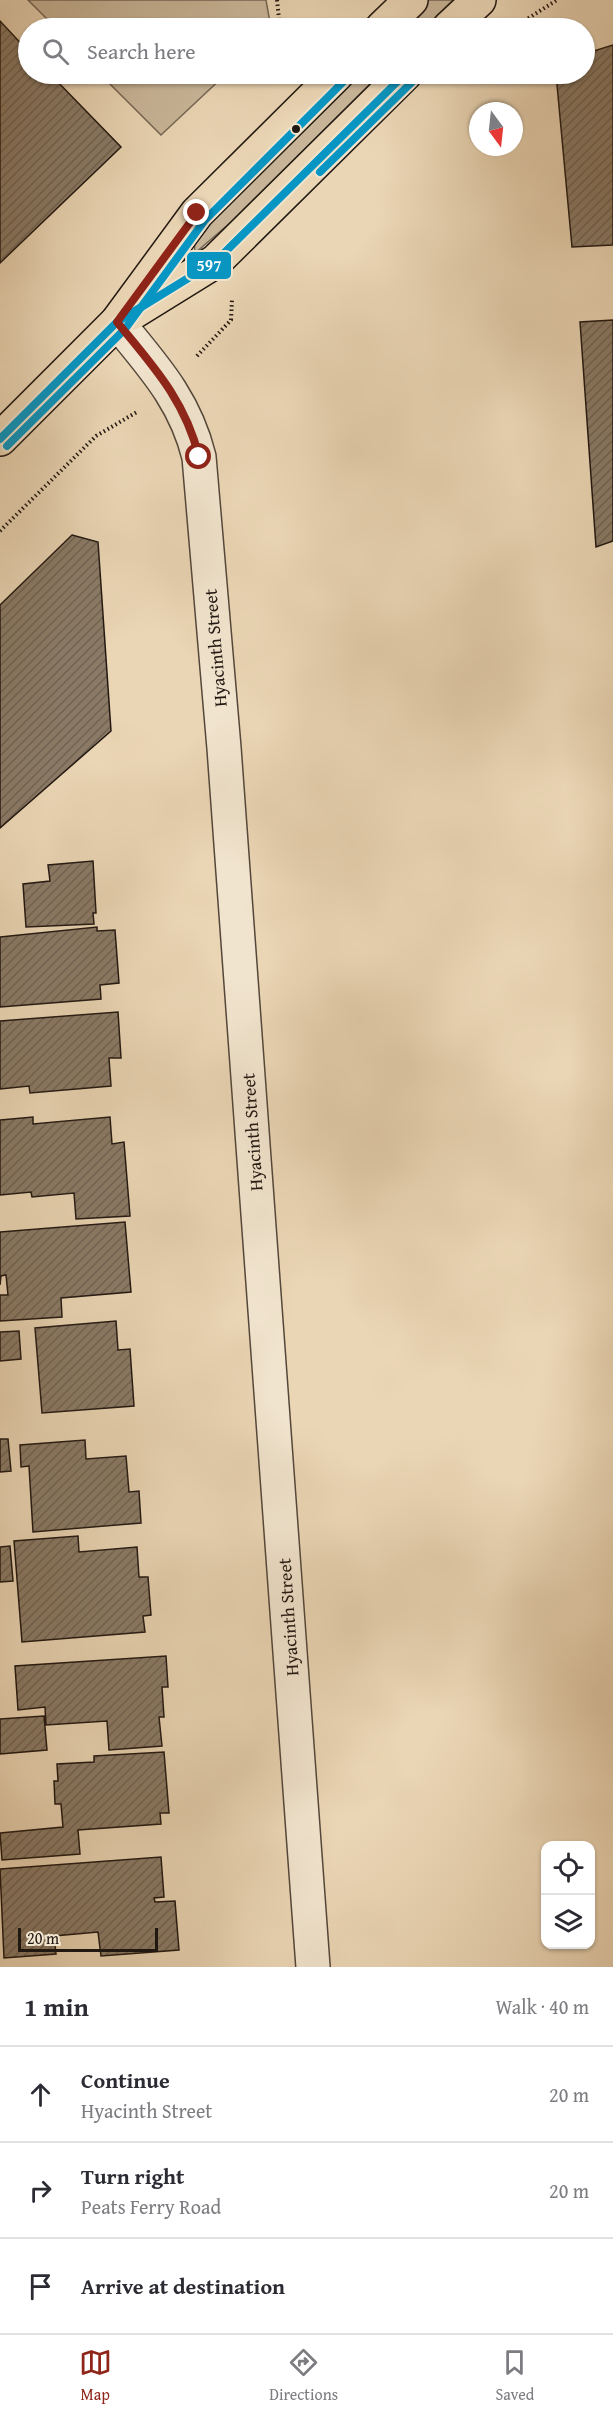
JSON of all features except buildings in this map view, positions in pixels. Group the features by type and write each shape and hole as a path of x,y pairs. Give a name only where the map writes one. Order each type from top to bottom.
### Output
{"main road":[{"path":"392,18 411,0"},
{"path":"460,18 479,0"},
{"path":"0,439 117,322 197,213 327,84"},
{"path":"117,322 216,261 395,84"}],"street":[{"name":"Hyacinth Street","path":"117,322 168,383 192,429 199,457 226,784 313,1967"}],"path":[{"path":"278,0 279,18"},
{"path":"529,18 557,0"},
{"path":"0,531 96,436 132,417"}],"shaded area":[{"path":"28,0 266,0 269,18 46,18"},
{"path":"428,0 453,0 435,18 410,18"},
{"path":"110,84 215,84 161,135"},
{"path":"345,84 370,84 237,217 195,253 195,244 219,209"}],"transit line":[{"path":"7,446 125,329 205,220 341,84"},
{"name":"597","path":"0,439 117,322 216,261 395,84"},
{"path":"320,172 410,84"}],"route":[{"path":"197,213 117,322 168,383 192,429 199,457"}]}
